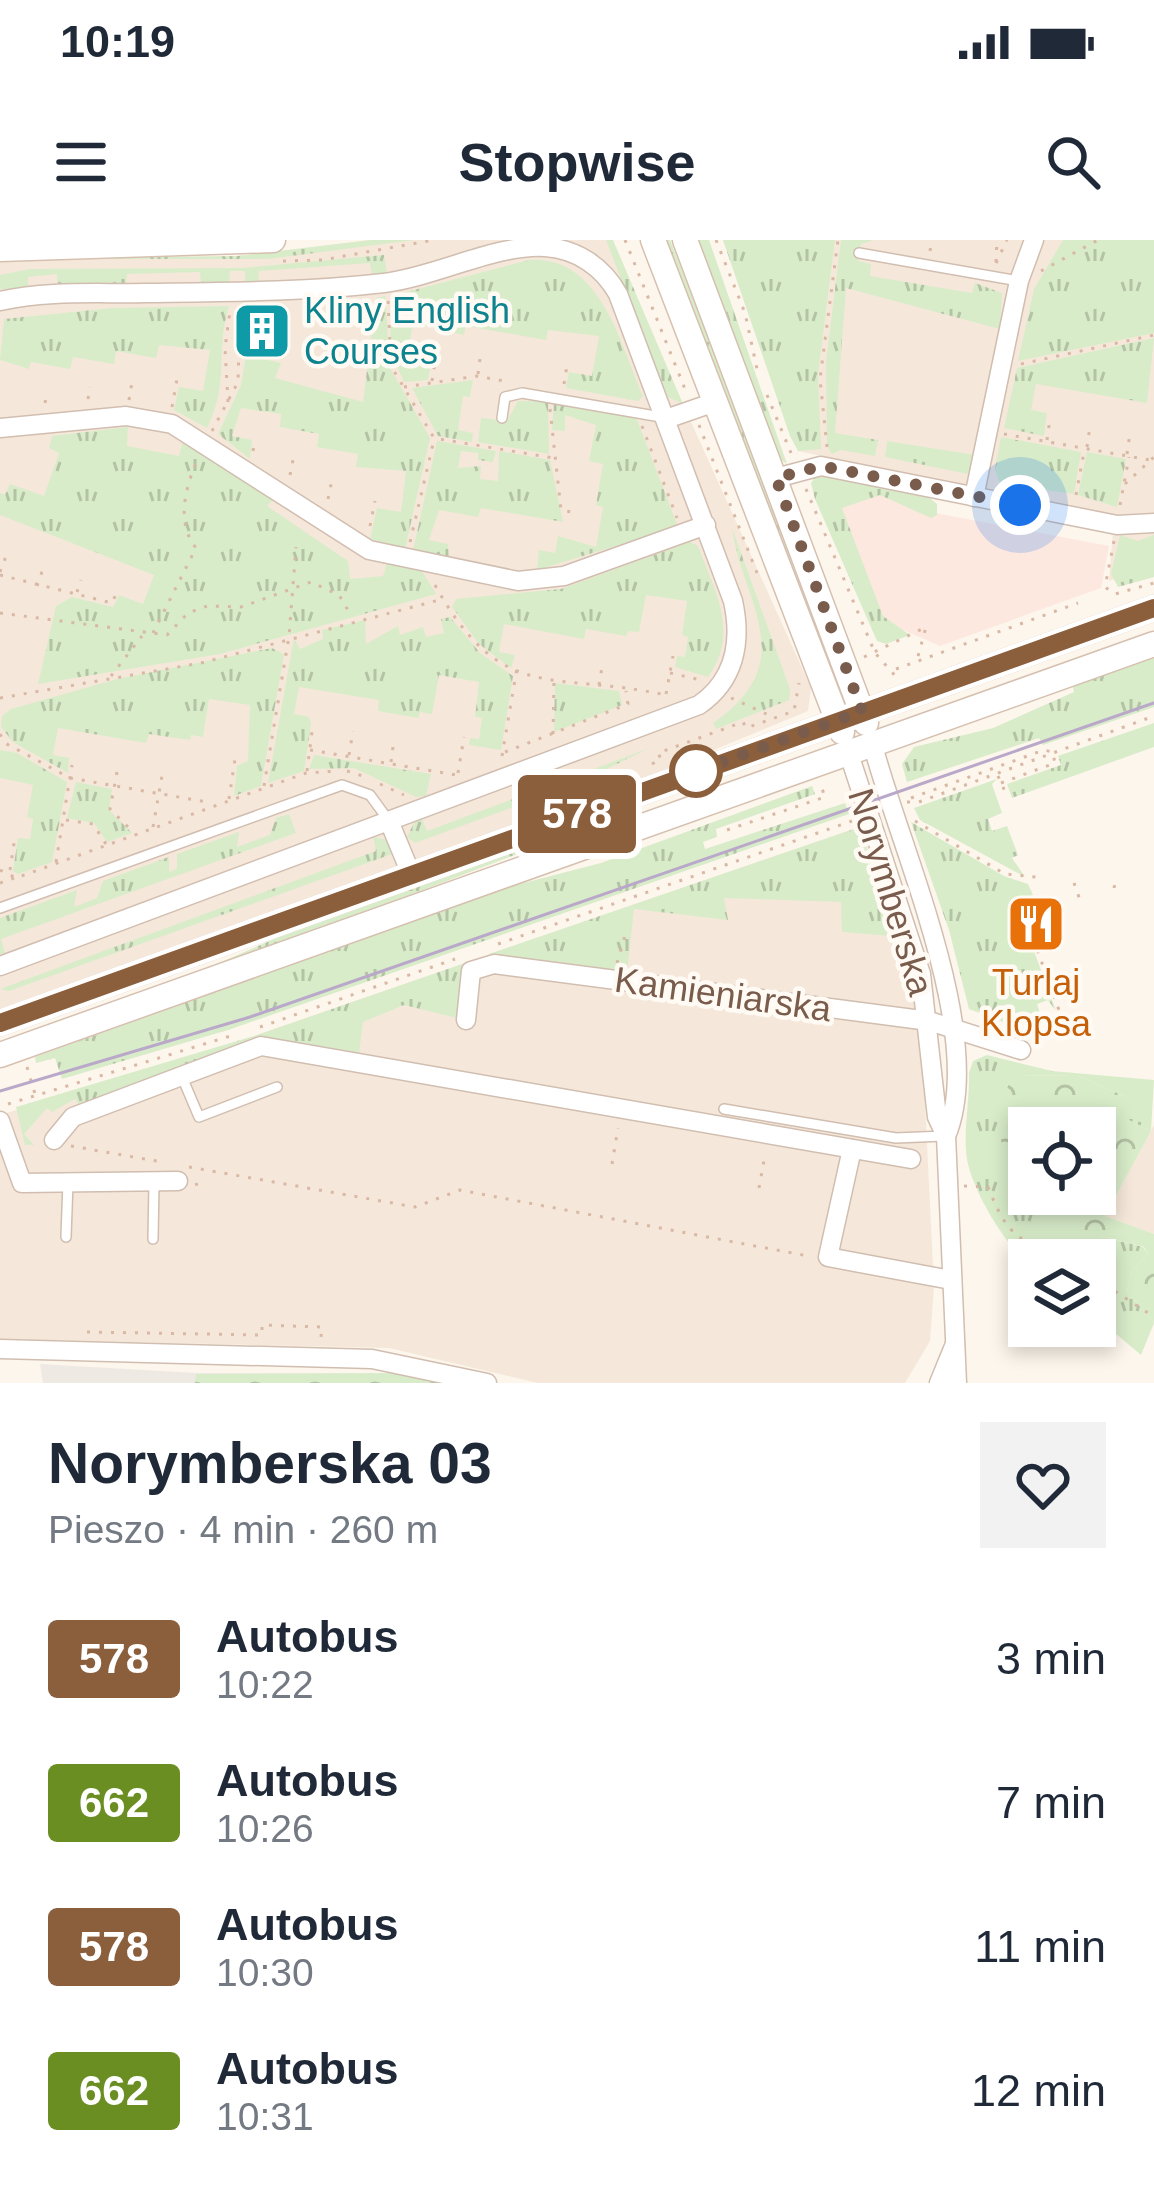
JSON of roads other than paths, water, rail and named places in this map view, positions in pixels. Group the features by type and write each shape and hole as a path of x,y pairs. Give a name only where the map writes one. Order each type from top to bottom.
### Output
{"main road":[{"path":"0,248 273,240"},
{"name":"Norymberska","path":"653,240 704,406 838,720 860,747"},
{"path":"685,240 790,473 862,711 860,747"},
{"path":"0,1023 1154,608"},
{"path":"0,1055 1154,644"}],"street":[{"path":"974,496 1034,240"},
{"path":"0,301 47,294 304,291 418,278 520,249 560,250 580,256 610,280 706,525 738,624 733,662 716,692 699,705 0,965"},
{"path":"666,418 704,406"},
{"path":"0,428 126,416 172,424 369,550 518,581 564,576 706,525"},
{"path":"790,473 821,466 974,496 1154,523"},
{"name":"Norymberska","path":"860,747 908,923 928,1021 937,1117 946,1136 957,1383"},
{"name":"Norymberska","path":"860,747 938,944 956,1114 946,1136"},
{"path":"389,821 411,874"},
{"name":"Kamieniarska","path":"466,1020 471,971 494,964 928,1021 1021,1050"},
{"path":"58,1142 73,1117 261,1046 911,1159"},
{"path":"2,1113 7,1168 22,1183 178,1181"},
{"path":"852,1149 828,1258 951,1280"},
{"name":"Norymberska","path":"939,1383 956,1344"},
{"path":"0,1349 372,1359 487,1383"}],"lane":[{"path":"879,256 882,240"},
{"path":"860,253 1028,277"},
{"path":"502,418 505,397 551,397 666,418"},
{"path":"0,908 342,785 370,795 389,821"},
{"path":"181,1076 199,1117 277,1088"},
{"path":"724,1109 896,1138 946,1136"},
{"path":"153,1239 154,1182"},
{"path":"66,1237 68,1183"}],"tram line":[{"path":"0,1091 250,1017 1154,703"}],"place":[{"name":"Kliny English Courses","path":"262,331"},
{"name":"Turlaj Klopsa","path":"1036,924"}]}
